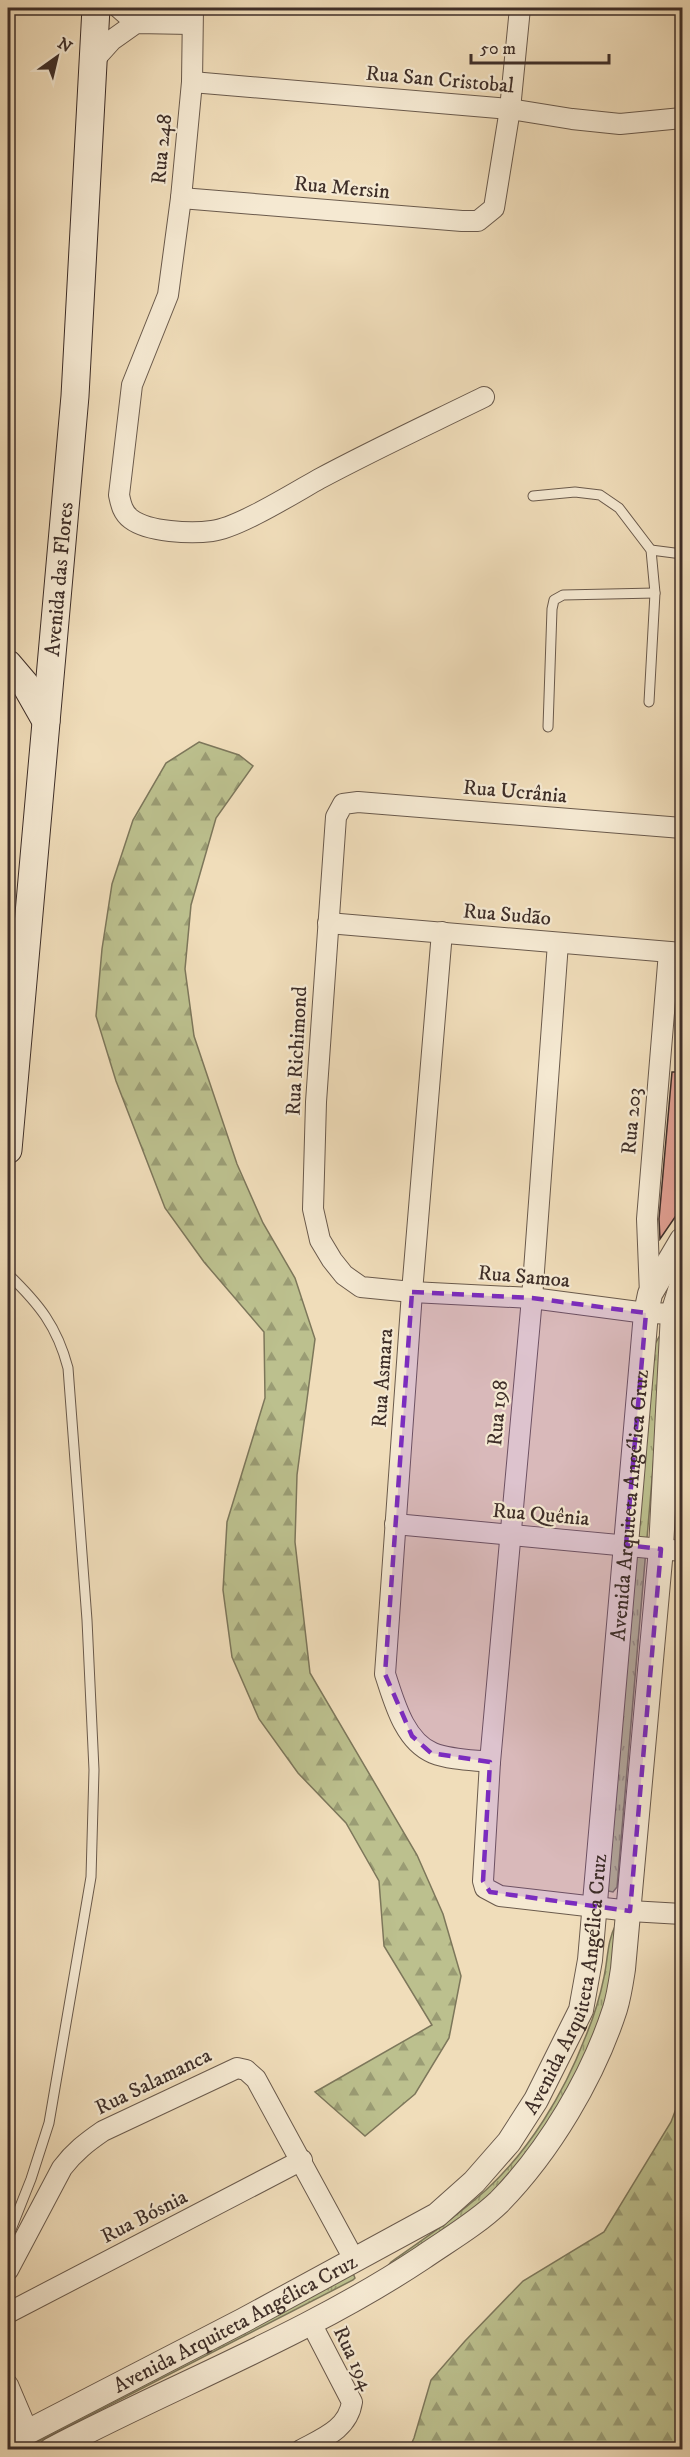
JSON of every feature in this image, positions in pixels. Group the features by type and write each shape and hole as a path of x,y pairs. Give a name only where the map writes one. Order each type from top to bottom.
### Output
{"main road":[{"name":"Avenida das Flores","path":"8,1150 75,396 96,8"},
{"path":"8,664 25,684 46,721"}],"street":[{"path":"119,8 136,23"},
{"path":"510,109 520,8"},
{"path":"94,60 112,40 136,23 192,16"},
{"name":"Rua 248","path":"192,16 192,82 181,198 168,295 132,385 119,495 122,509 130,519 145,526 180,531 213,531 246,518 484,397"},
{"name":"Rua San Cristobal","path":"192,82 510,109 620,124 682,118"},
{"name":"Rua Mersin","path":"181,198 478,221 494,208 510,109"},
{"name":"Rua Ucrânia","path":"344,804 358,802 682,828"},
{"name":"Rua Richimond","path":"344,804 336,817 316,1102 313,1209 320,1240 332,1260 344,1275 361,1287"},
{"name":"Rua Sudão","path":"328,923 676,952"},
{"name":"Rua Asmara","path":"442,932 412,1292 385,1674 396,1708 412,1736 431,1753 490,1762"},
{"name":"Rua 198","path":"558,943 532,1298 490,1762 483,1874 485,1888 500,1896 594,1906"},
{"name":"Rua 203","path":"648,1303 647,1219 676,952"},
{"name":"Avenida Arquiteta Angélica Cruz","path":"18,2437 437,2215 474,2182 509,2142 536,2100 581,2010 590,1960 648,1303 682,1240"},
{"name":"Avenida Arquiteta Angélica Cruz","path":"51,2450 109,2419 311,2323 391,2278 470,2225 498,2203 539,2158 586,2078 616,2007 623,1969 672,1550 678,1314 682,1284"},
{"name":"Rua Samoa","path":"361,1287 412,1292 648,1303 678,1314"},
{"name":"Rua Quênia","path":"395,1524 672,1550"},
{"path":"594,1906 682,1914"},
{"name":"Rua Salamanca","path":"8,2270 62,2168 72,2154 104,2131 237,2068 246,2070 256,2079 355,2260"},
{"name":"Rua Bósnia","path":"8,2313 302,2160"},
{"name":"Rua 194","path":"301,2450 344,2423 350,2413 352,2402 311,2323"},
{"path":"8,2385 18,2437"}],"lane":[{"path":"533,496 575,492 600,495 619,508 651,550 655,593 649,702"},
{"path":"651,550 682,554"},
{"path":"548,727 554,600 563,595 655,593"},
{"path":"8,1274 51,1323 62,1344 68,1368 87,1620 94,1770 91,1877 63,2052 49,2123 31,2179 8,2237"}],"highlighted area":[{"path":"412,1292 532,1298 646,1313 626,1545 661,1549 630,1911 490,1892 483,1881 490,1762 431,1753 412,1736 385,1674"}],"green space":[{"path":"199,742 239,755 253,766 216,818 191,905 185,969 194,1036 237,1164 263,1223 295,1278 315,1339 297,1475 295,1542 310,1673 417,1855 443,1914 461,1976 449,2038 415,2094 365,2136 315,2092 432,2025 384,1946 379,1881 346,1823 298,1773 259,1719 232,1657 223,1590 227,1522 265,1398 264,1332 204,1262 165,1208 116,1081 96,1016 102,949 112,884 133,820 166,763"},
{"path":"659,1337 664,1340 617,1887 613,1892 608,1891 608,1887 655,1344"},
{"path":"616,1924 615,1969 599,2028 564,2104 527,2159 486,2203 387,2267 486,2190 517,2158 544,2120 567,2079 591,2023"},
{"path":"682,2093 682,2449 409,2449 431,2380 523,2281 604,2232 671,2122"},
{"path":"353,2273 355,2278 353,2280 24,2449 8,2450"}],"building":[{"path":"672,1072 682,1072 682,1207 660,1239 659,1219"}]}
